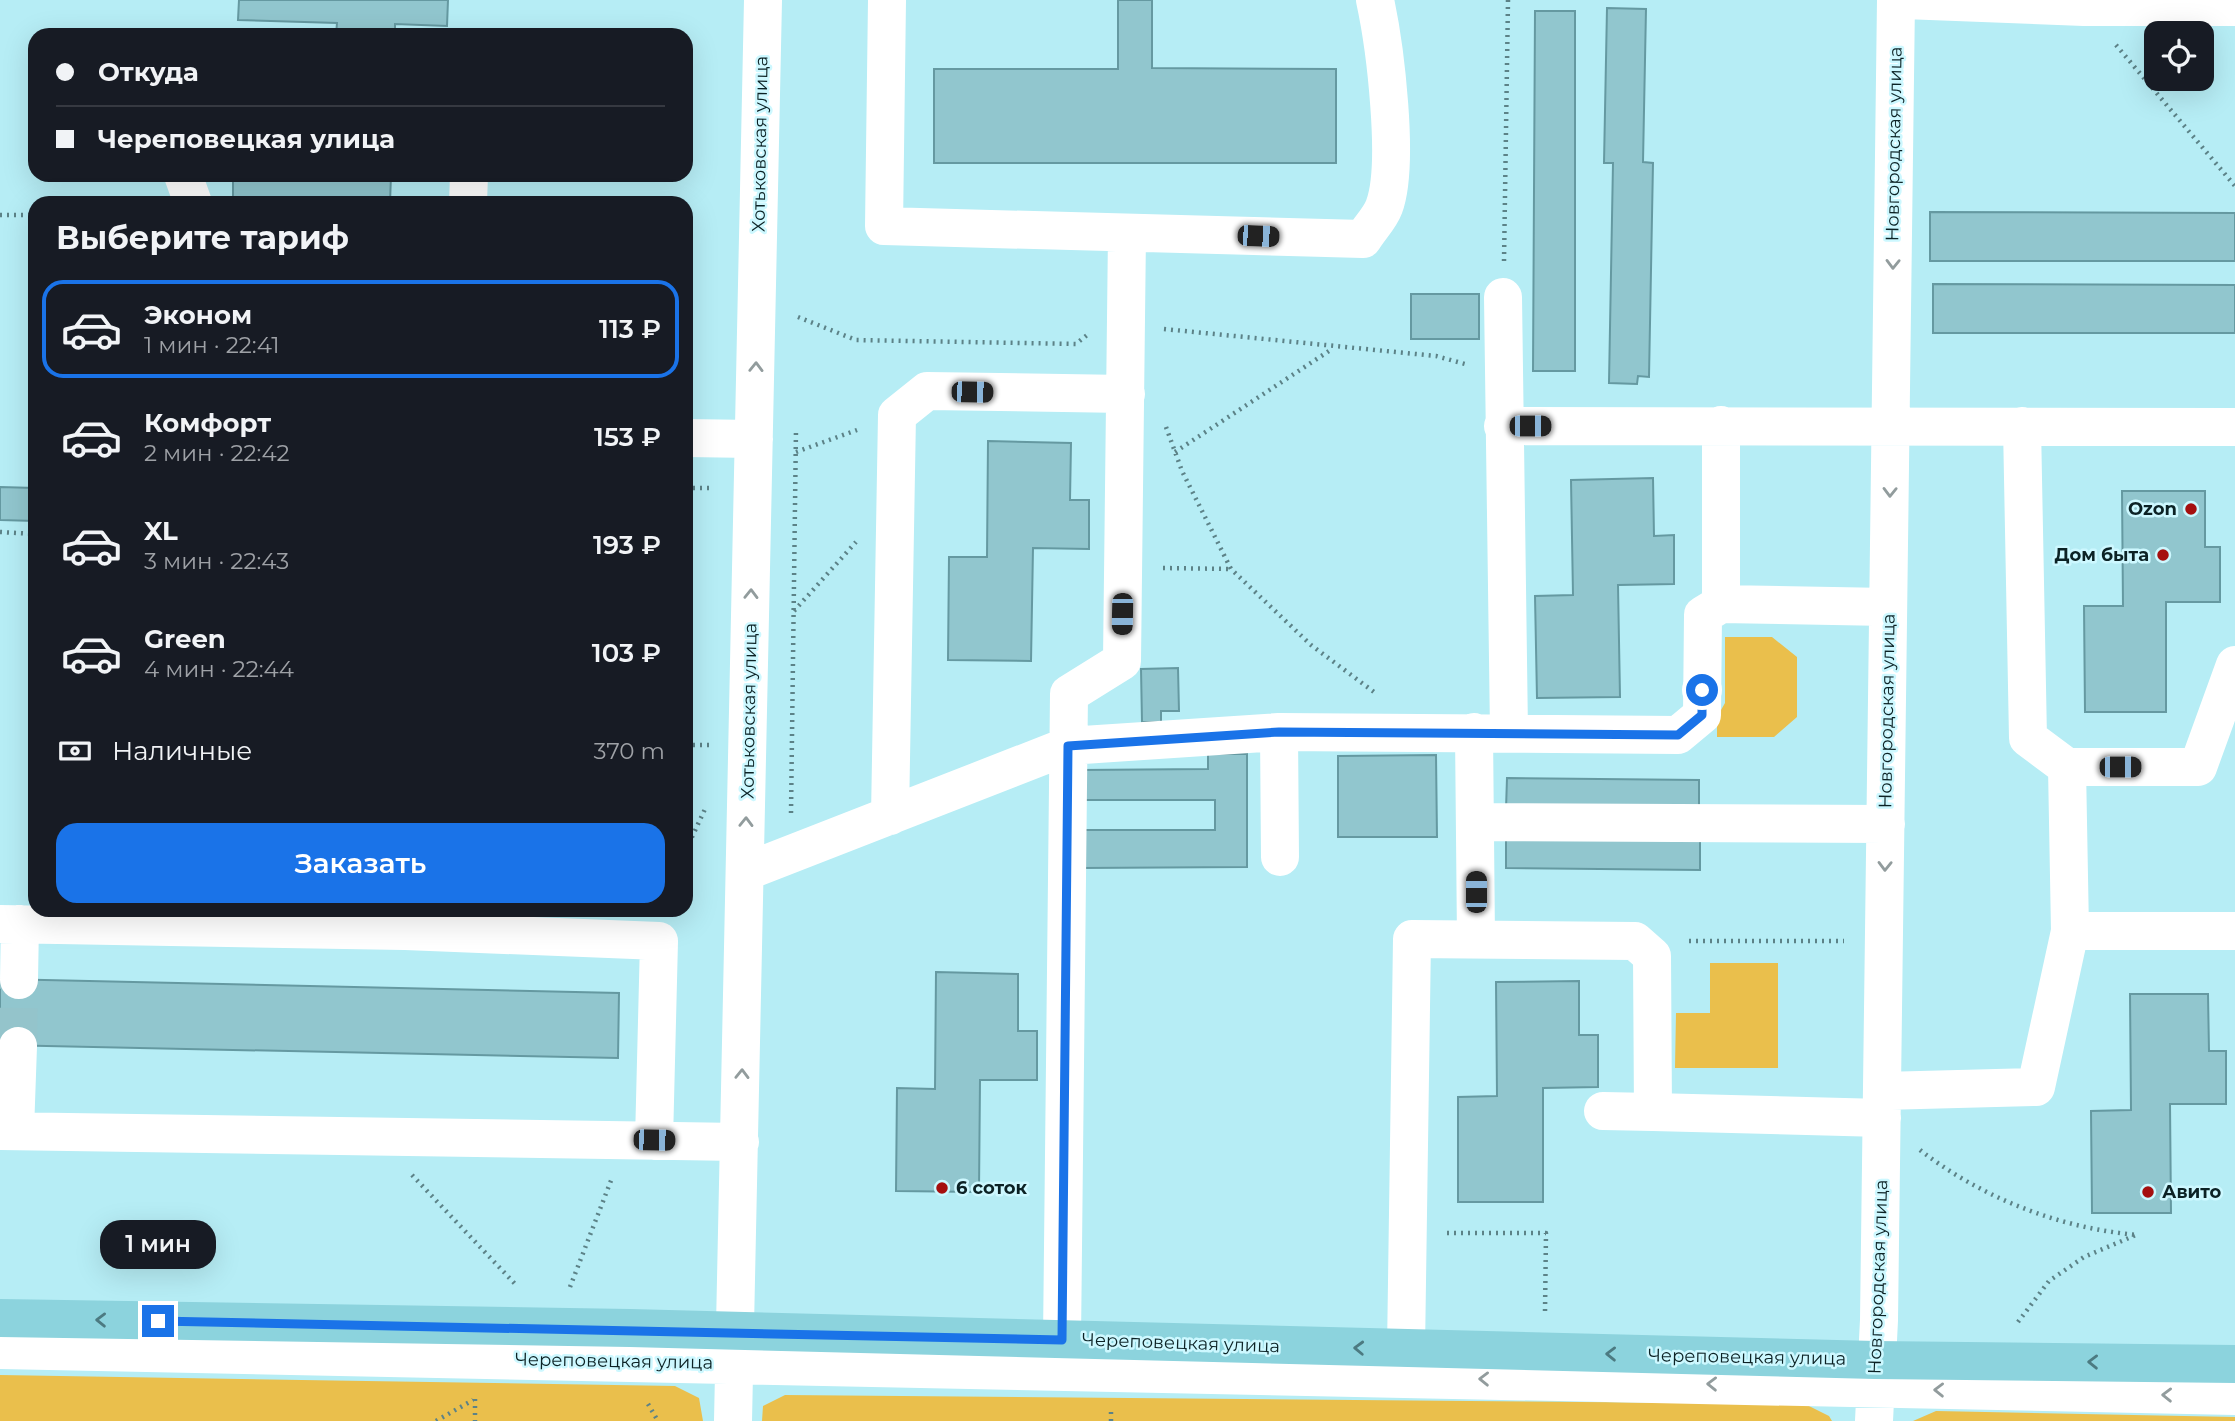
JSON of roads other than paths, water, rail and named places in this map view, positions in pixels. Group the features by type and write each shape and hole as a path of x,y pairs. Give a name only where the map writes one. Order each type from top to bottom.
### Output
{"main road":[{"name":"Череповецкая улица","path":"0,1318 734,1347 1062,1340 1406,1350 1874,1390 2235,1364"}],"street":[{"name":"Хотьковская улица","path":"733,1421 763,0"},
{"path":"887,0 884,226 1363,239 1384,207 1391,161 1384,41 1375,0"},
{"name":"Новгородская улица","path":"1874,1390 1879,1320 1896,0"},
{"path":"1903,0 2235,7"},
{"path":"1062,1340 1069,694 1122,661 1127,233"},
{"path":"1476,939 1475,822 1491,732 1503,426 1503,297"},
{"path":"890,816 897,415 927,391 1126,394"},
{"path":"1503,426 1891,424 2235,428"},
{"path":"1721,425 1721,604"},
{"path":"2022,426 2028,738 2067,767 2198,767 2235,665"},
{"path":"693,438 754,439"},
{"path":"746,872 1068,746 1279,732 1678,735 1702,715 1703,615 1721,604 1888,607"},
{"path":"1279,732 1280,858"},
{"path":"1603,1111 1653,1112 1882,1104 2036,1087 2070,931 2067,767"},
{"path":"1475,822 1885,824"},
{"path":"19,979 10,924 405,921 659,941 640,1140"},
{"path":"2070,931 2235,932"},
{"path":"1406,1350 1412,939 1635,941 1652,956 1653,1112"},
{"path":"18,1046 8,1131 740,1142"},
{"name":"Череповецкая улица","path":"0,1350 734,1347 1874,1390 2235,1396"}],"tunnel":[{"path":"18,1046 19,980"}],"place":[{"name":"Ozon","path":"2191,509"},
{"name":"Дом быта","path":"2163,555"},
{"name":"6 соток","path":"942,1188"},
{"name":"Авито","path":"2148,1192"}]}
